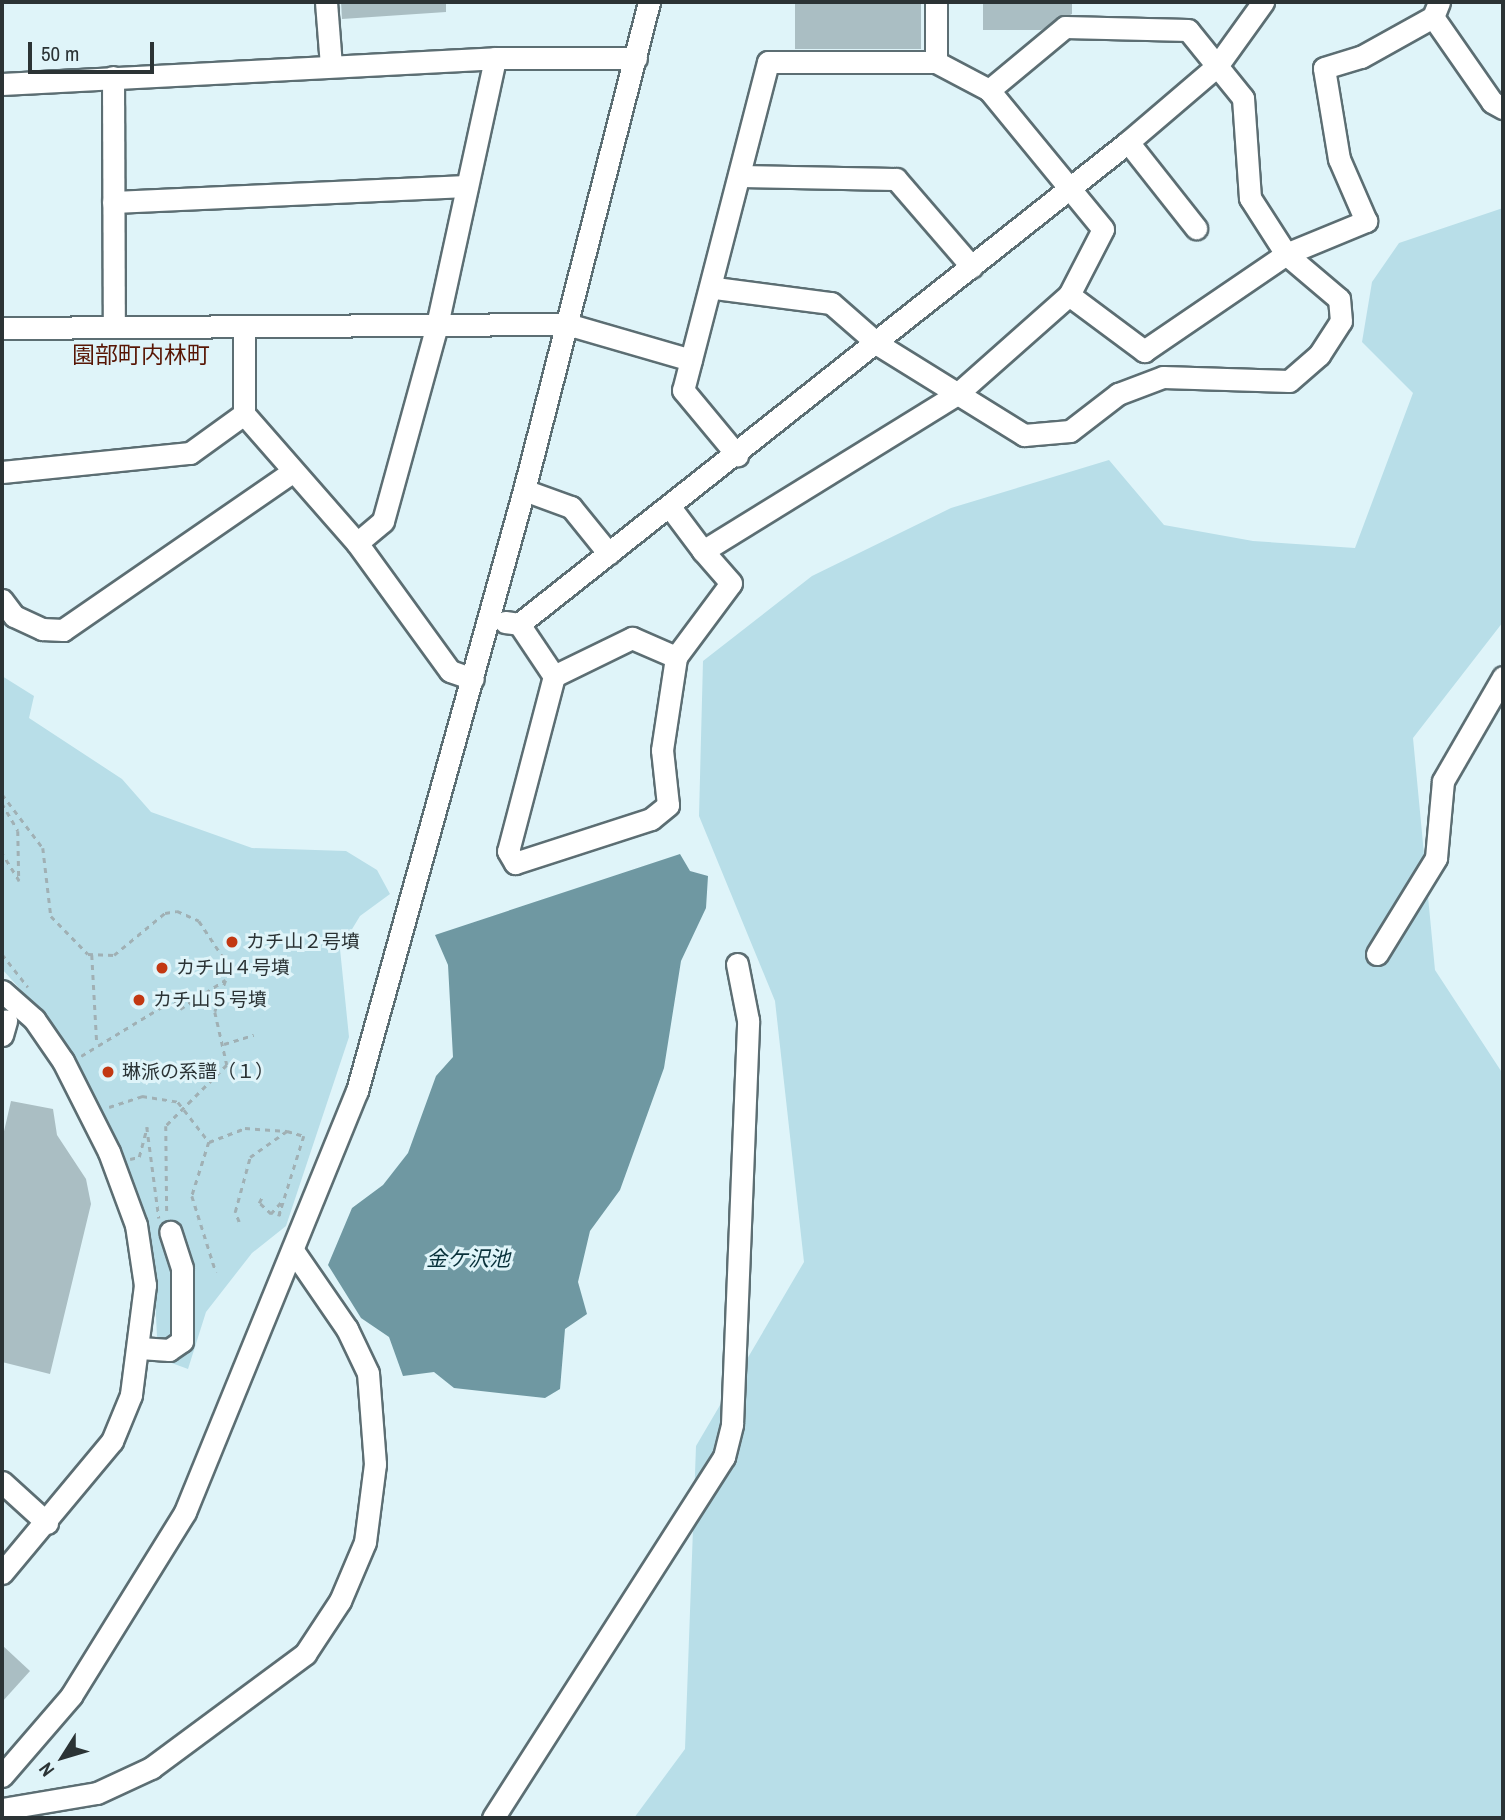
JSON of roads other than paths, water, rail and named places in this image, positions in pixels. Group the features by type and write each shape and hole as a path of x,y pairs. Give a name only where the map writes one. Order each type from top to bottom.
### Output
{"street":[{"path":"326,2 331,65"},
{"path":"2,1776 71,1696 185,1512 294,1252 357,1091 524,490 649,2"},
{"path":"936,2 936,62"},
{"path":"519,624 879,345 1128,142 1216,65 1263,2"},
{"path":"1069,295 1143,351 1286,254 1366,221 1339,159 1324,68 1361,57 1436,10 1492,102 1503,108"},
{"path":"715,288 831,303 879,345 956,396 1024,435 1070,431 1118,394 1163,377 1289,381 1319,355 1341,321 1339,299 1286,254 1250,198 1243,98 1188,30 1065,27 989,90"},
{"path":"357,543 383,521 437,325 495,58"},
{"path":"2,84 495,58 636,58"},
{"path":"704,551 956,396 1069,295 1103,229 989,90 936,62 768,62 683,390 737,455"},
{"path":"113,77 114,327"},
{"path":"1128,142 1196,228"},
{"path":"739,176 896,178 972,267"},
{"path":"113,202 467,186"},
{"path":"2,328 567,324 691,360"},
{"path":"244,327 244,414 292,472 357,543 450,671 473,679"},
{"path":"2,472 190,453 244,414"},
{"path":"2,600 14,616 63,630 292,472"},
{"path":"524,490 571,507 609,554"},
{"path":"489,619 519,624 554,676 508,851 516,863 651,819 668,805 662,750 676,657 731,583 670,507"},
{"path":"554,676 632,638 676,657"},
{"path":"1377,954 1436,858 1443,781 1503,677"},
{"path":"493,1818 724,1457 732,1424 748,1020 737,964"},
{"path":"2,991 34,1019 63,1061 127,1195 140,1248 140,1348 112,1441 47,1523 2,1573"},
{"path":"140,1248 168,1238 182,1268 182,1341 169,1350 140,1348"},
{"path":"2,1810 97,1793 151,1768 305,1654 341,1601 365,1542 375,1464 368,1373 347,1329 294,1252"},
{"path":"2,1482 47,1523"}],"water":[{"name":"金ケ沢池","path":"680,854 690,871 708,876 706,908 681,961 664,1068 620,1190 590,1231 578,1282 587,1314 565,1329 560,1389 545,1398 454,1388 434,1372 403,1376 389,1337 361,1318 328,1265 352,1208 383,1185 408,1153 436,1076 453,1057 448,965 435,935"}],"place":[{"name":"カチ山２号墳","path":"232,942"},
{"name":"カチ山４号墳","path":"162,968"},
{"name":"カチ山５号墳","path":"139,1000"},
{"name":"琳派の系譜（１）","path":"108,1072"}],"district":[{"name":"園部町内林町","path":"141,355"}]}
